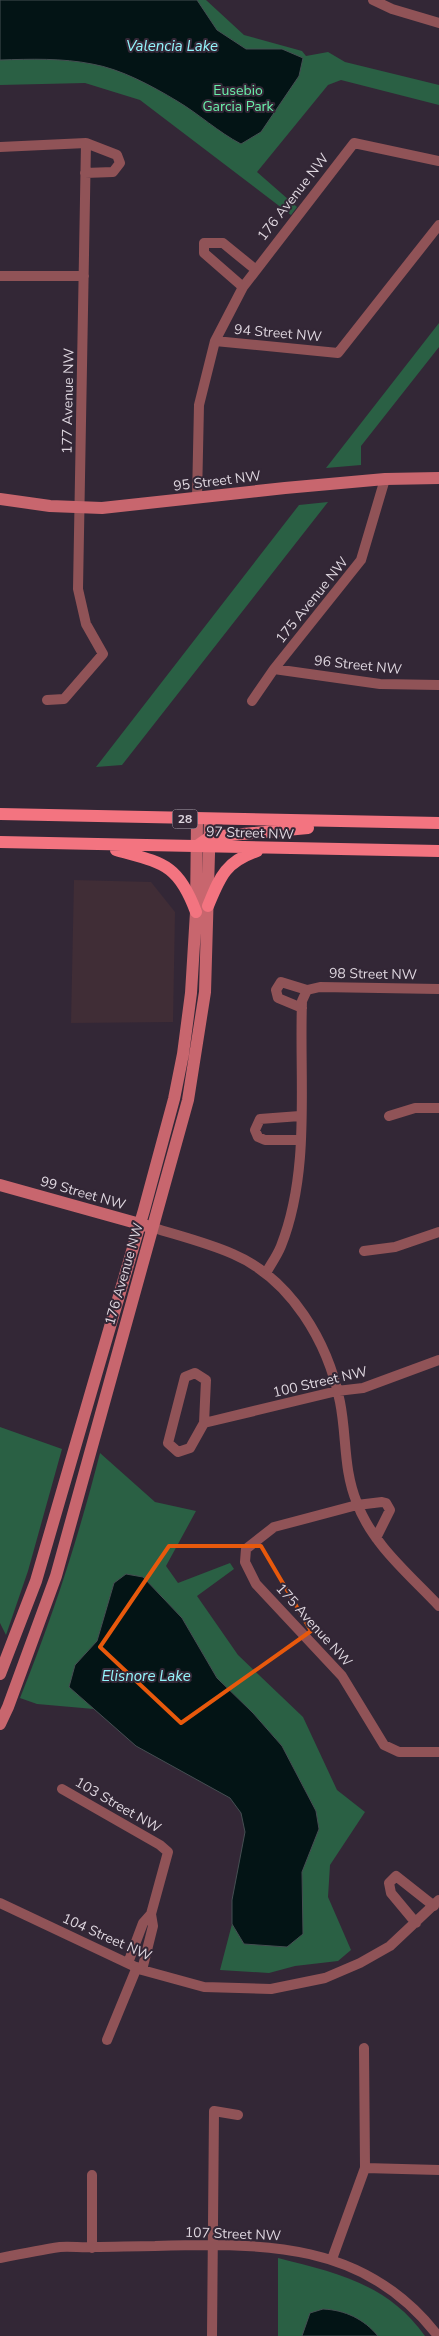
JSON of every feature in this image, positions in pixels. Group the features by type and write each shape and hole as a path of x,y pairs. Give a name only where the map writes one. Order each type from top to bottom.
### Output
{"main road":[{"name":"97 Street NW","path":"0,814 439,823"},
{"path":"205,844 370,822"},
{"name":"97 Street NW","path":"0,842 205,844 264,848 439,851"},
{"path":"97,844 160,863 171,870 180,878 188,891 196,912"},
{"path":"208,906 226,869 242,856 264,848"}],"street":[{"path":"373,0 392,9 439,23"},
{"path":"0,147 86,143 117,155 120,164 113,172 85,172"},
{"name":"177 Avenue NW","path":"47,700 64,699 103,654 86,624 78,589 86,143"},
{"name":"176 Avenue NW","path":"197,498 200,405 215,341 244,287 256,270 354,143 439,161"},
{"name":"94 Street NW","path":"215,341 338,352 439,225"},
{"path":"244,287 204,253 204,243 223,243 256,270"},
{"path":"0,276 84,276"},
{"name":"95 Street NW","path":"0,499 79,508 131,507 197,498 385,479 439,478"},
{"name":"175 Avenue NW","path":"252,701 274,669 361,560 385,479"},
{"name":"96 Street NW","path":"274,669 380,684 439,685"},
{"name":"176 Avenue NW","path":"0,1724 56,1576 154,1228 194,1071 205,992 208,906 204,819"},
{"name":"176 Avenue NW","path":"0,1674 36,1581 140,1224 174,1099 183,1054 191,993 196,912 205,844"},
{"path":"266,1273 280,1247 293,1203 300,1140 302,1008 307,990 281,982 276,990 278,998 302,1008"},
{"name":"98 Street NW","path":"307,990 320,987 439,989"},
{"path":"389,1116 415,1108 439,1108"},
{"path":"300,1116 260,1119 255,1130 258,1137 265,1140 300,1140"},
{"name":"99 Street NW","path":"0,1185 154,1228 234,1254 266,1273 300,1309 322,1347 338,1391 348,1478 357,1505 376,1538 439,1606"},
{"path":"364,1251 395,1247 439,1232"},
{"name":"100 Street NW","path":"204,1423 338,1391 363,1388 439,1360"},
{"path":"196,1373 206,1380 204,1423 190,1448 178,1452 168,1443 185,1377 196,1373"},
{"path":"357,1505 382,1502 389,1507 388,1517 376,1538"},
{"name":"175 Avenue NW","path":"357,1505 274,1528 246,1549 245,1562 256,1584 342,1676 384,1745 399,1752 439,1752"},
{"name":"103 Street NW","path":"62,1789 160,1845 168,1852 151,1914"},
{"path":"416,1923 391,1893 389,1883 396,1876 437,1903"},
{"name":"104 Street NW","path":"0,1903 136,1967 204,1987 271,1989 325,1978 360,1963 390,1946 437,1903"},
{"path":"136,1967 143,1923 151,1914"},
{"path":"107,2040 153,1926 151,1914"},
{"path":"332,2259 365,2168 364,2048"},
{"path":"212,2336 214,2111 238,2115"},
{"path":"365,2168 439,2170"},
{"path":"92,2175 92,2248"},
{"name":"107 Street NW","path":"0,2258 62,2247 256,2246 294,2250 332,2259 376,2278 402,2296 423,2316 438,2336"}],"highlighted area":[{"path":"169,1546 261,1546 311,1631 181,1723 100,1647"}],"shaded area":[{"path":"74,880 151,882 175,912 173,1022 71,1023"}],"green space":[{"name":"Valencia Lake","path":"0,0 206,0 244,35 302,51 306,56 328,52 345,62 439,85 439,105 341,80 328,85 257,172 297,207 291,215 140,100 85,83 0,85"},
{"path":"439,323 439,347 361,446 361,465 326,468"},
{"path":"328,502 122,765 96,767 299,505"},
{"path":"0,1427 62,1449 28,1571 6,1635 0,1623"},
{"path":"100,1453 155,1502 196,1511 166,1566 178,1583 230,1563 234,1569 197,1596 238,1655 303,1717 337,1790 365,1812 330,1865 328,1897 351,1950 338,1961 295,1966 269,1973 220,1970 232,1924 244,1944 303,1934 302,1872 319,1829 316,1811 282,1746 253,1713 217,1678 182,1618 143,1577 114,1583 97,1641 79,1661 69,1687 94,1709 37,1704 20,1698 64,1577"},
{"path":"278,2258 321,2269 360,2283 378,2292 410,2318 425,2336 278,2336"}],"water":[{"name":"Valencia Lake","path":"0,0 197,0 217,30 246,49 282,49 303,58 299,76 261,132 241,144 167,95 136,79 103,66 58,60 0,60"},
{"name":"Elisnore Lake","path":"126,1574 143,1577 182,1618 217,1678 253,1713 282,1746 316,1811 319,1829 302,1872 303,1934 287,1947 244,1944 232,1924 232,1900 245,1832 241,1813 230,1798 136,1746 69,1687 75,1665 97,1641 114,1583"},
{"path":"323,2309 339,2311 354,2316 378,2336 302,2336 310,2313"}],"park label":[{"name":"Eusebio Garcia Park","path":"238,98"}]}
